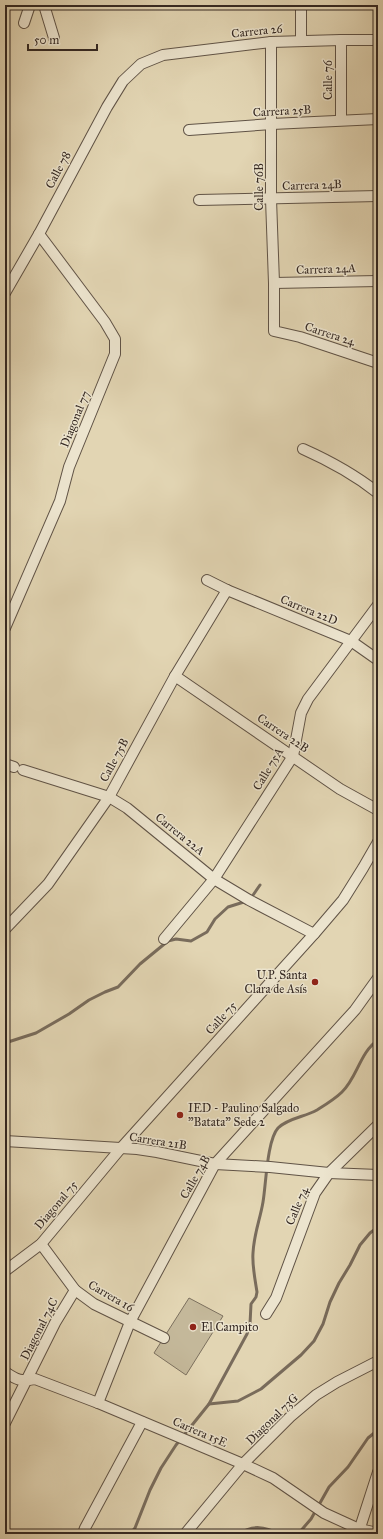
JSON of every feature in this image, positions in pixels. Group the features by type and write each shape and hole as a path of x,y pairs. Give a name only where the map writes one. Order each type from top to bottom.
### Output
{"street":[{"path":"24,23 30,5"},
{"path":"44,5 54,38"},
{"path":"301,5 301,41"},
{"name":"Calle 76","path":"341,40 341,120"},
{"name":"Carrera 26","path":"141,64 163,55 271,42 378,40"},
{"name":"Calle 76B","path":"271,42 271,199 274,331"},
{"name":"Calle 78","path":"5,293 39,234 106,106 124,81 141,64"},
{"name":"Carrera 25B","path":"189,130 378,119"},
{"name":"Carrera 24B","path":"199,200 378,196"},
{"name":"Diagonal 77","path":"5,628 60,501 70,467 114,354 115,339 39,234"},
{"name":"Carrera 24A","path":"274,283 378,280"},
{"name":"Carrera 24","path":"274,331 300,337 378,363"},
{"path":"303,449 340,466 378,493"},
{"name":"Carrera 22D","path":"207,580 227,590 351,641 378,660"},
{"name":"Calle 75B","path":"5,929 48,884 109,797 175,676 227,590"},
{"name":"Calle 75A","path":"164,939 214,879 293,756 301,713 308,699 378,605"},
{"name":"Carrera 22B","path":"175,676 340,789 378,810"},
{"name":"Carrera 22A","path":"14,767 109,797 127,808 214,879 249,900 314,934"},
{"name":"Calle 75","path":"121,1148 343,900 378,842"},
{"name":"Calle 74B","path":"98,1403 130,1322 215,1164 355,1010 378,978"},
{"name":"Calle 74","path":"266,1314 276,1298 315,1193 329,1174 378,1125"},
{"name":"Carrera 21B","path":"5,1141 121,1148 157,1152 215,1164 265,1166 329,1174 378,1175"},
{"name":"Diagonal 75","path":"5,1271 41,1244 121,1148"},
{"name":"Carrera 16","path":"41,1244 75,1290 94,1304 164,1338"},
{"name":"Diagonal 74C","path":"5,1423 55,1324 75,1290"},
{"name":"Diagonal 73G","path":"185,1534 243,1464 290,1417 316,1395 337,1382 378,1361"},
{"name":"Carrera 15E","path":"5,1372 18,1380 27,1381 35,1379 98,1403 243,1464 273,1478 322,1512 359,1532 378,1533"},
{"path":"83,1534 142,1422"},
{"path":"359,1532 378,1472"}],"shaded area":[{"name":"El Campito","path":"189,1298 223,1316 186,1375 154,1353"}],"waterway":[{"path":"251,898 260,885"},
{"path":"5,1043 36,1033 69,1014 89,1000 118,987 140,964 168,941 176,939 191,941 207,932 215,919 228,907 247,901"},
{"path":"130,1534 135,1528 150,1490 161,1468 176,1445 209,1404 247,1334 250,1324 251,1304 256,1297 257,1292 253,1262 254,1246 263,1202 269,1152 274,1134 282,1125 317,1110 339,1095 351,1080 367,1051 378,1040"},
{"path":"209,1404 238,1401 261,1389 301,1355 314,1341 323,1324 330,1302 339,1283 360,1245 370,1233 378,1227"},
{"path":"298,1534 311,1519 329,1487 348,1467 368,1438 378,1430"},
{"path":"238,1534 254,1528 264,1528 281,1534"}],"place":[{"name":"U.P. Santa Clara de Asís","path":"315,982"},
{"name":"IED - Paulino Salgado \"Batata\" Sede 2","path":"180,1115"},
{"name":"El Campito","path":"193,1327"}]}
